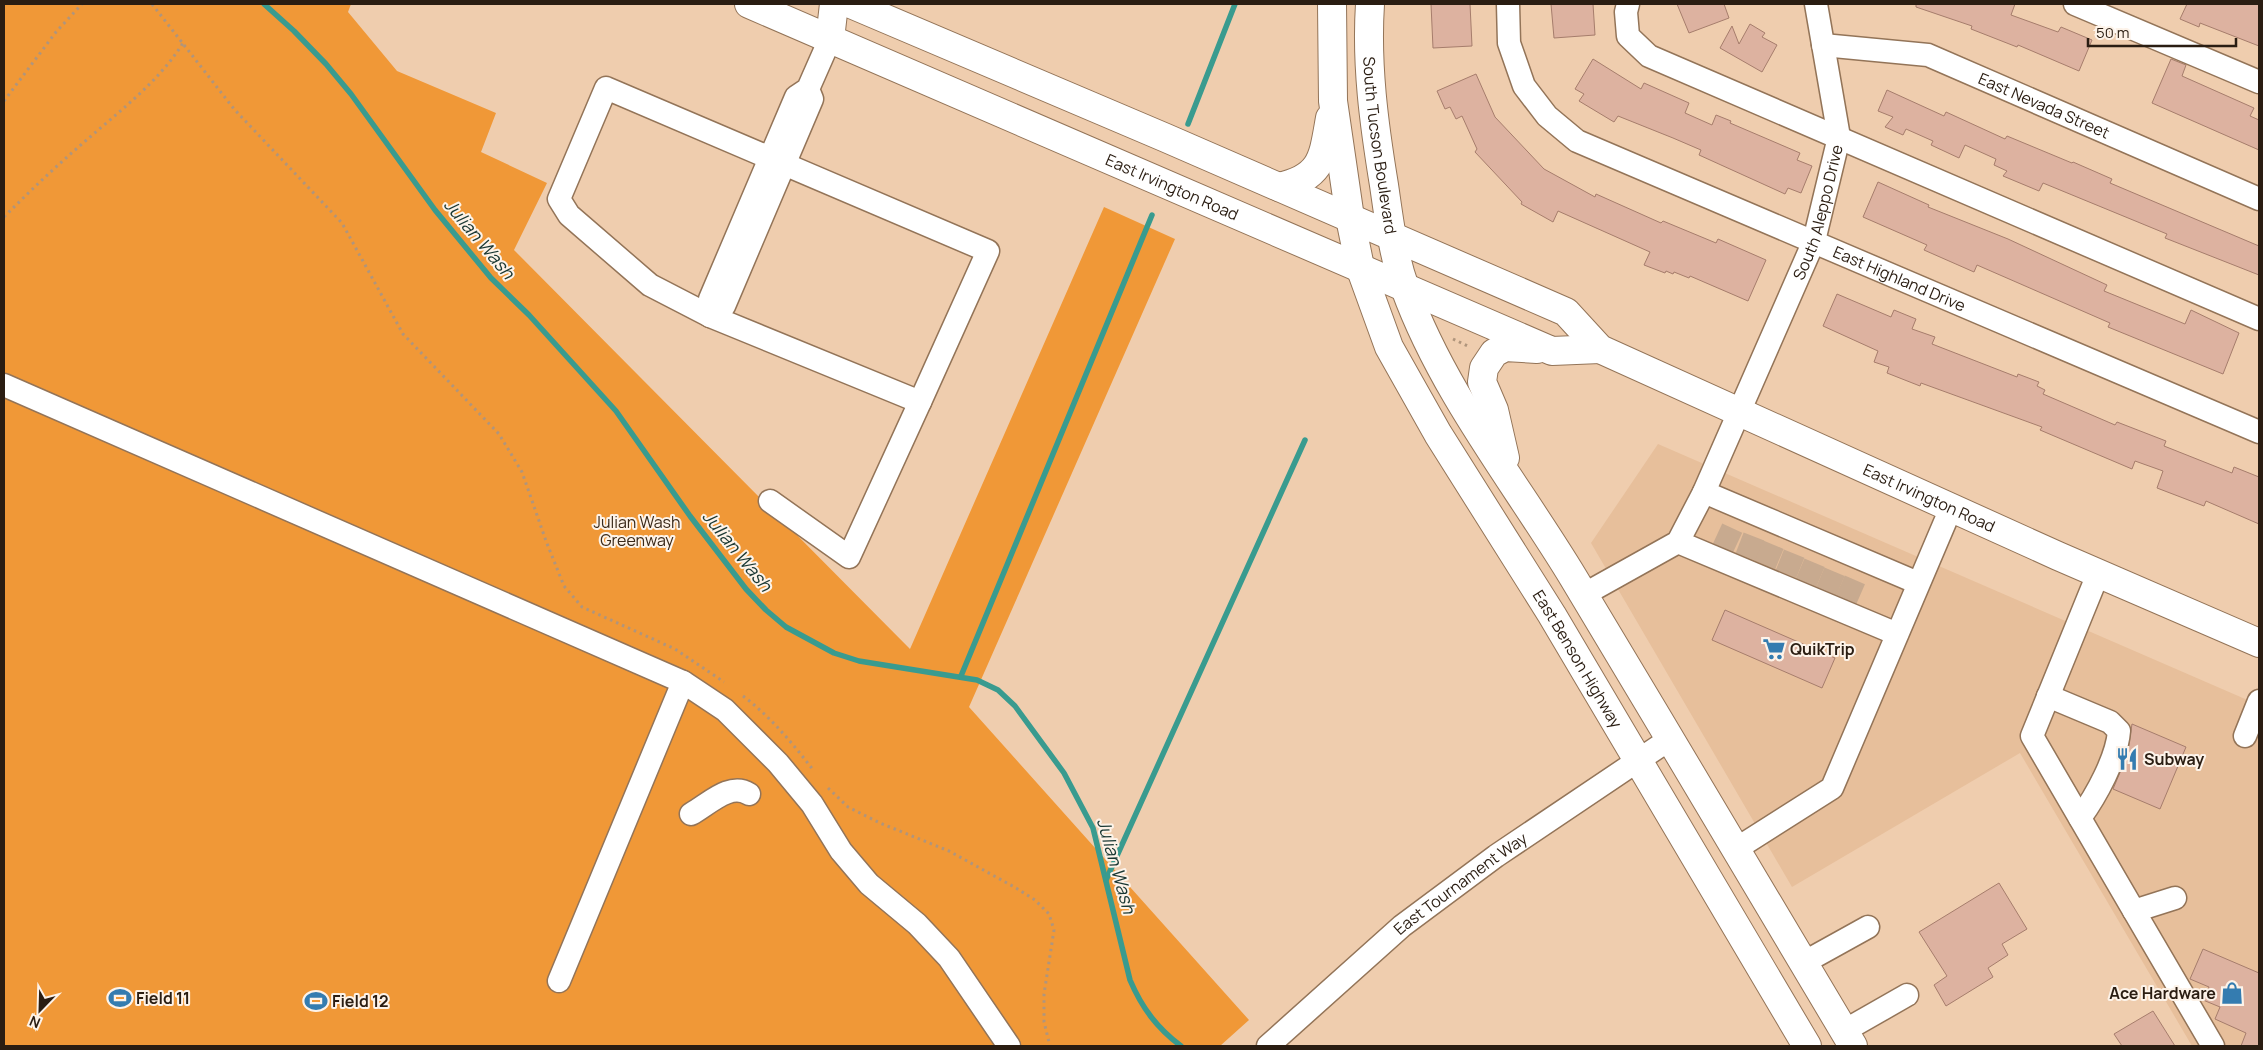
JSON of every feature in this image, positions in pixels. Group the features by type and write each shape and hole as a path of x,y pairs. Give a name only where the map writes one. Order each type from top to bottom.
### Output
{"main road":[{"name":"East Irvington Road","path":"749,4 1552,351 1600,349"},
{"path":"830,39 834,4"},
{"path":"1332,4 1333,102 1346,180 1350,218 1360,267"},
{"name":"South Tucson Boulevard","path":"1370,4 1368,51 1371,103 1392,236 1405,287"},
{"name":"East Irvington Road","path":"859,5 1566,312 1600,349 2098,574 2259,643"},
{"path":"830,39 859,5"},
{"path":"1279,187 1298,183 1310,174 1316,166 1323,153 1333,102"},
{"name":"East Benson Highway","path":"1360,267 1389,348 1407,380 1552,615 1807,1046"},
{"path":"1405,287 1429,343 1468,413 1583,595 1848,1039"},
{"path":"1509,477 1494,410 1482,382 1484,368 1494,354 1505,346 1552,351"}],"street":[{"name":"East Highland Drive","path":"1508,4 1509,43 1524,86 1547,116 1577,140 2259,432"},
{"path":"1628,4 1626,12 1628,36 1649,56 2259,319"},
{"name":"South Aleppo Drive","path":"1678,542 1704,492 1814,241 1839,137 1816,4"},
{"path":"2075,4 2259,82"},
{"path":"710,316 724,306 777,162 812,98 808,89 830,39"},
{"name":"East Nevada Street","path":"1822,45 1928,55 2259,199"},
{"path":"770,502 849,557 920,402 988,250 606,88 559,199 569,215 650,285 710,316 920,402"},
{"path":"4,384 683,682 725,710 778,763 812,804 841,851 869,884 917,924 949,958 1009,1046"},
{"path":"1704,492 1738,514 1789,537 1851,563 1918,583"},
{"path":"1736,849 1832,788 1951,508"},
{"path":"1583,595 1678,542 1721,554 1794,584 1897,634"},
{"path":"2098,574 2032,736 2213,1046"},
{"path":"559,981 683,682"},
{"path":"2048,696 2110,722 2119,731 2118,743 2097,792 2080,818"},
{"path":"2245,736 2259,701"},
{"name":"East Tournament Way","path":"1270,1044 1402,926 1496,856 1670,739"},
{"path":"691,814 732,790 740,789 749,794"},
{"path":"2134,911 2175,898"},
{"path":"1803,963 1868,927"},
{"path":"1848,1039 1907,995"}],"path":[{"path":"4,101 56,32 82,4"},
{"path":"152,4 234,109 342,223 403,334 499,434 522,472 564,586 582,607 675,649 726,684"},
{"path":"4,217 46,175 122,110 172,61 182,43"},
{"path":"1452,339 1472,348"},
{"path":"742,695 757,706 792,742 815,772"},
{"path":"827,787 848,807 880,823 949,851 1016,888 1035,900 1049,914 1054,930 1044,994 1044,1022 1050,1046"}],"shaded area":[{"path":"1658,444 2259,705 2259,1046 2192,1046 2020,753 1792,887 1591,543"}],"green space":[{"name":"Julian Wash Greenway","path":"4,4 351,4 348,12 397,71 496,113 481,152 547,183 514,250 910,649 1104,207 1175,239 969,707 1249,1020 1220,1046 4,1046"}],"building":[{"path":"1431,4 1470,4 1472,46 1433,48"},
{"path":"1551,4 1593,4 1595,35 1554,38"},
{"path":"1677,4 1724,4 1729,18 1689,33"},
{"path":"1916,4 2015,4 2011,15 2058,32 2061,27 2092,40 2079,71 2018,45 2017,47 1971,29 1972,26 1916,7"},
{"path":"2187,4 2259,4 2259,46 2200,23 2199,27 2180,19"},
{"path":"1750,24 1765,33 1762,37 1777,45 1762,72 1720,48 1732,26 1739,44"},
{"path":"1593,59 1641,89 1644,83 1689,103 1685,113 1712,125 1716,115 1731,121 1730,123 1800,153 1797,160 1812,166 1801,193 1788,188 1785,194 1699,155 1701,150 1618,116 1614,122 1579,101 1584,94 1575,89"},
{"path":"2171,59 2186,65 2182,76 2254,108 2250,116 2259,120 2259,150 2152,103"},
{"path":"1476,74 1495,117 1544,169 1595,197 1596,194 1661,223 1663,221 1716,243 1718,239 1766,260 1748,301 1690,276 1689,278 1666,271 1665,273 1644,265 1650,252 1558,211 1553,222 1521,204 1522,202 1475,152 1477,149 1462,116 1456,119 1450,107 1445,109 1437,91"},
{"path":"1887,90 1944,116 1946,112 2005,139 2007,136 2073,162 2112,179 2110,183 2259,246 2259,275 2165,238 2167,234 2043,183 2039,191 2003,176 2007,171 1994,165 1996,159 1965,145 1959,158 1931,145 1933,141 1906,129 1903,135 1885,127 1893,117 1878,111"},
{"path":"1878,182 1929,205 1928,207 2008,239 2107,285 2104,291 2185,324 2191,310 2239,333 2223,374 2108,327 2110,323 1977,265 1974,272 1924,250 1927,245 1863,217"},
{"path":"1837,294 1891,317 1894,310 1916,319 1912,329 1935,337 1932,344 2017,377 2018,374 2039,382 2037,386 2045,390 2043,394 2115,425 2117,422 2166,441 2164,446 2232,473 2234,467 2259,477 2259,524 2206,501 2204,506 2157,488 2163,471 2135,461 2132,469 2040,430 2042,427 1921,383 1920,386 1887,373 1889,367 1874,362 1878,351 1823,326"},
{"name":"QuikTrip","path":"1725,610 1835,658 1822,688 1712,640"},
{"path":"2132,724 2186,747 2160,809 2113,789 2127,756"},
{"path":"1999,883 2027,929 2002,944 2008,955 1988,968 1993,977 1946,1006 1934,985 1947,976 1919,932"},
{"name":"Ace Hardware","path":"2203,949 2259,973 2259,1046 2241,1046 2246,1033 2215,1019 2220,1007 2203,1000 2209,987 2190,979"},
{"path":"2153,1011 2175,1046 2122,1046 2114,1034"}],"waterway":[{"name":"Julian Wash","path":"264,4 326,64 351,94 435,210 491,278 529,315 616,411 690,516 746,589 766,610 786,627 834,653 859,661 977,680 998,690 1015,706 1064,773 1093,828 1130,980 1145,1008 1157,1025 1181,1046"},
{"path":"1188,124 1235,4"},
{"path":"961,676 1152,215"},
{"path":"1106,880 1305,440"}],"tunnel":[{"path":"1723,548 1735,522"},
{"path":"1746,557 1756,531"},
{"path":"1765,565 1775,541"},
{"path":"1786,574 1796,549"},
{"path":"1806,583 1817,557"},
{"path":"1826,592 1837,566"},
{"path":"1846,600 1857,575"}],"place":[{"name":"QuikTrip","path":"1774,649"},
{"name":"Subway","path":"2127,759"},
{"name":"Ace Hardware","path":"2232,993"},
{"name":"Field 11","path":"120,998"},
{"name":"Field 12","path":"316,1001"}]}
